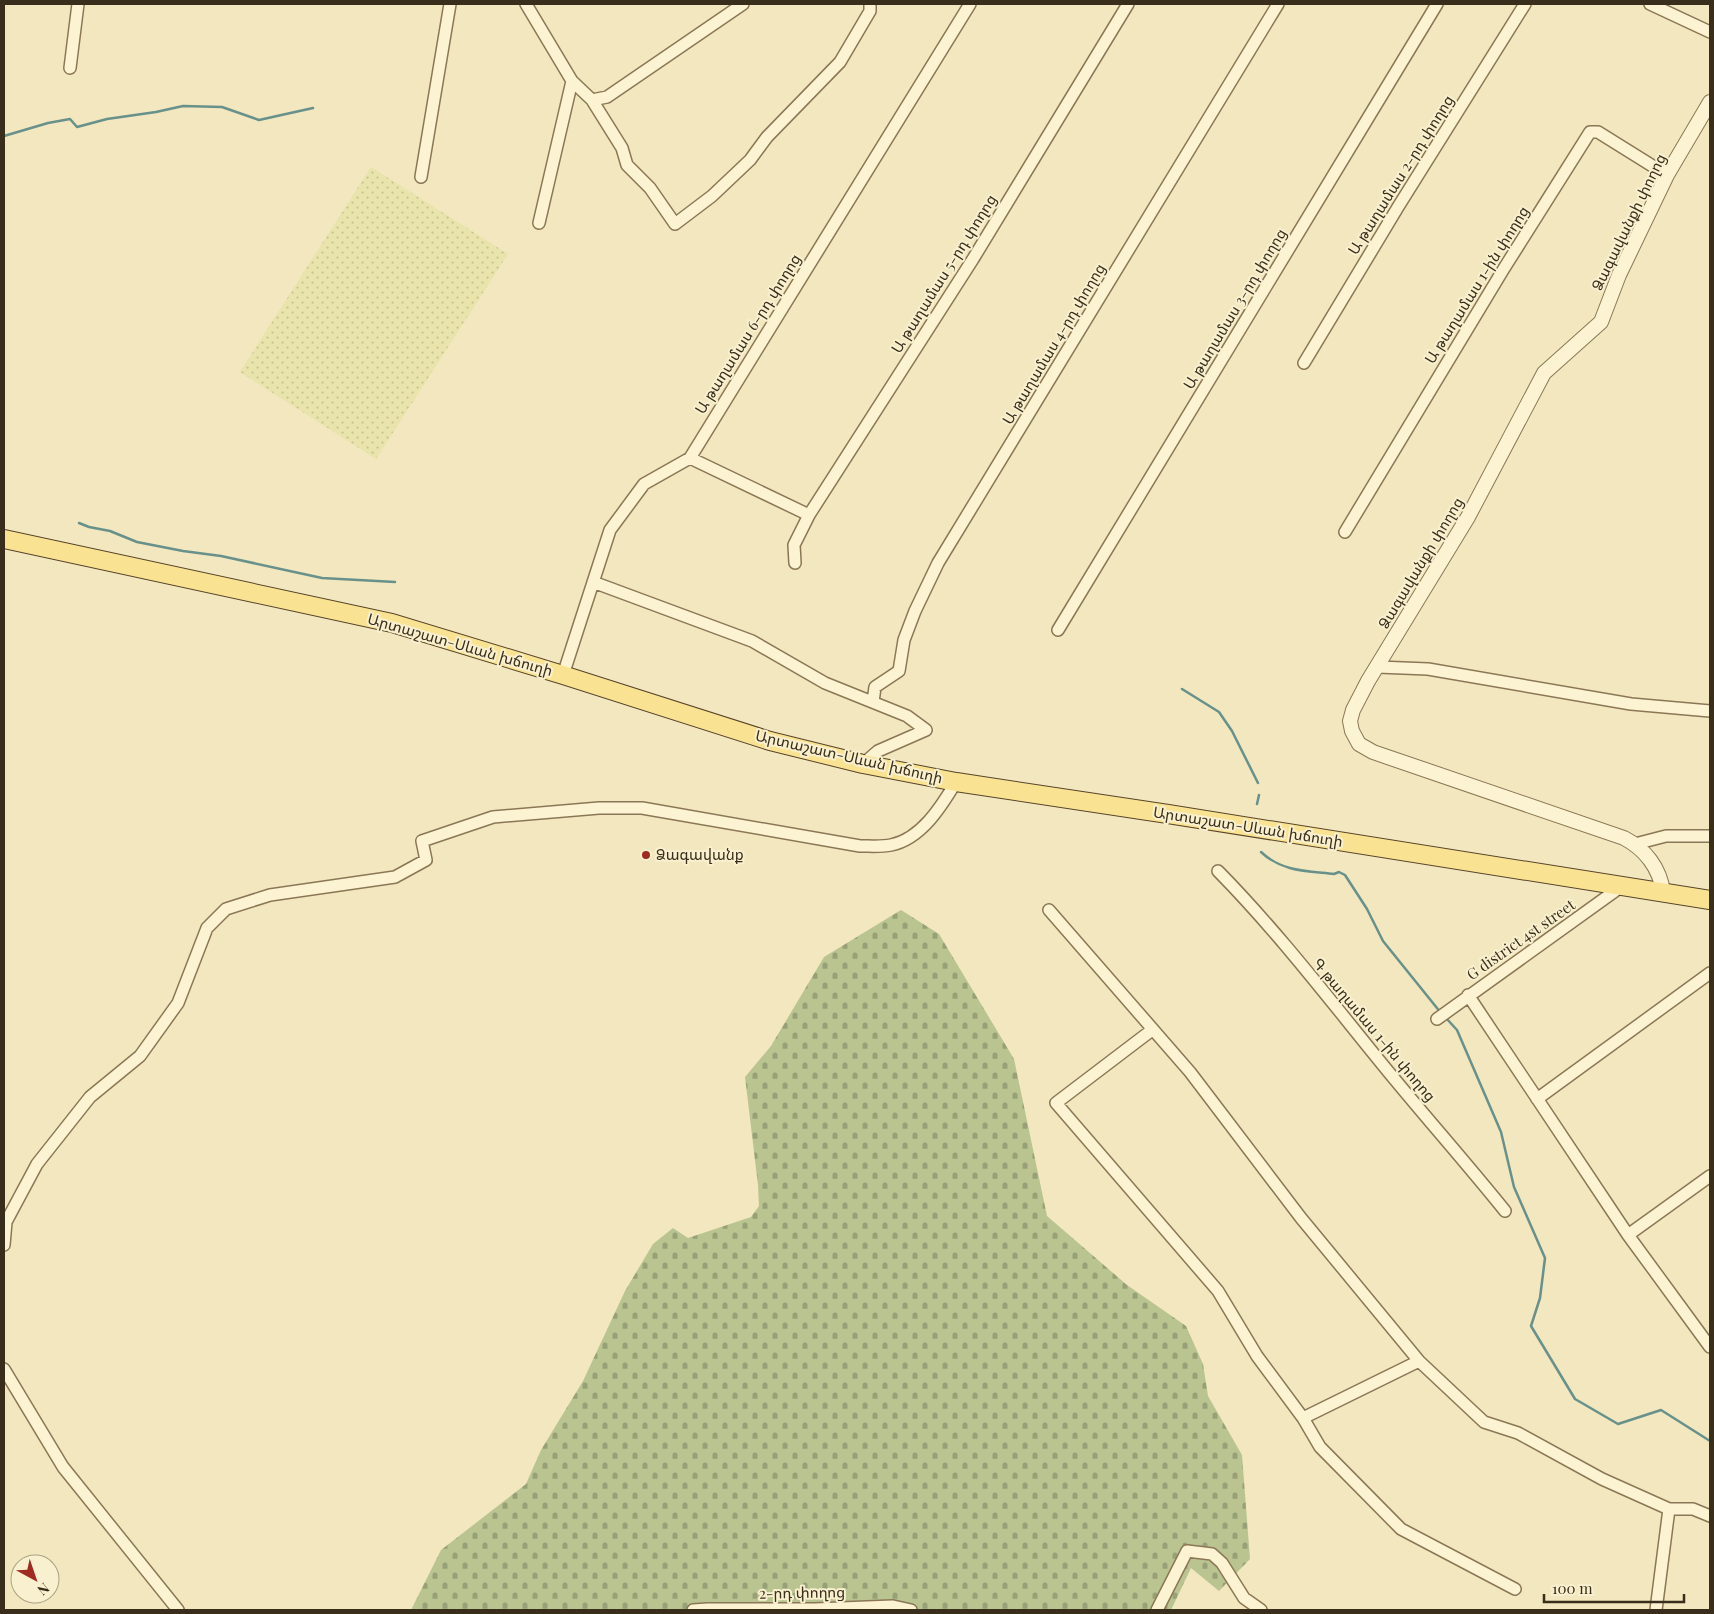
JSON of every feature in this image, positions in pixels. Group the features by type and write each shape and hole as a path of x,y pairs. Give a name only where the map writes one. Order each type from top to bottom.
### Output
{"main road":[{"name":"Արտաշատ-Սևան խճուղի","path":"4,539 392,623 770,741 863,764 956,782 1710,900"}],"street":[{"path":"70,68 78,4"},
{"path":"422,177 450,4"},
{"path":"526,4 572,81 592,100 622,148 628,165 650,188 675,224 712,196 750,160 767,136 840,62 870,11 870,4"},
{"path":"592,100 607,97 743,4"},
{"name":"Ա թաղամաս 6-րդ փողոց","path":"563,675 610,530 644,484 690,458 970,4"},
{"name":"Ա թաղամաս 5-րդ փողոց","path":"795,563 794,545 809,516 973,259 1128,4"},
{"name":"Ա թաղամաս 4-րդ փողոց","path":"873,702 875,687 899,670 904,640 915,611 938,563 1278,4"},
{"name":"Ա թաղամաս 3-րդ փողոց","path":"1058,630 1437,4"},
{"name":"Ա թաղամաս 2-րդ փողոց","path":"1304,363 1525,4"},
{"path":"1650,4 1710,32"},
{"path":"539,223 572,81"},
{"name":"Ձագավանքի փողոց","path":"1662,892 1661,879 1656,868 1635,844 1624,838 1373,752 1359,744 1352,731 1350,721 1368,681 1468,517 1544,373 1601,322 1619,275 1667,175 1710,102"},
{"name":"Ա թաղամաս 1-ին փողոց","path":"1345,532 1499,277 1590,132 1598,132 1667,175"},
{"path":"690,458 809,516"},
{"path":"593,582 752,641 824,683 907,716 926,730 878,752 863,764"},
{"path":"1378,667 1428,669 1631,704 1710,711"},
{"path":"4,1245 6,1222 37,1164 90,1097 140,1056 178,1003 206,928 226,909 270,895 395,876 426,860 422,841 493,817 599,808 642,808 860,846 890,845 916,834 943,805 956,782"},
{"path":"1635,844 1666,836 1710,836"},
{"name":"Գ թաղամաս 1-ին փողոց","path":"1218,871 1256,910 1505,1211"},
{"name":"G district 4st street","path":"1437,1019 1622,886"},
{"path":"1049,910 1190,1072 1301,1218 1419,1361 1484,1422 1518,1433 1602,1479 1669,1509 1693,1509 1710,1516"},
{"path":"1537,1099 1710,973"},
{"path":"1468,996 1628,1235 1710,1348"},
{"path":"1152,1030 1056,1103 1218,1291 1257,1356 1303,1418 1320,1447 1400,1529 1515,1589"},
{"path":"1628,1235 1710,1176"},
{"path":"1303,1418 1419,1361"},
{"path":"4,1368 63,1467 178,1610"},
{"path":"1656,1610 1669,1509"},
{"path":"1157,1610 1187,1551 1212,1554 1222,1564 1244,1598 1261,1610"},
{"name":"2-րդ փողոց","path":"693,1610 893,1606 911,1610"}],"shaded area":[{"path":"371,167 508,254 376,459 240,372"}],"green space":[{"path":"901,910 939,934 1014,1059 1047,1216 1127,1285 1186,1326 1203,1364 1208,1396 1242,1455 1250,1559 1219,1591 1191,1568 1171,1610 411,1610 441,1550 526,1484 541,1450 583,1381 625,1291 653,1244 673,1228 688,1238 751,1217 759,1206 745,1077 771,1046 824,957"}],"waterway":[{"path":"4,136 48,123 70,119 77,127 107,119 183,106 222,107 259,120 313,108"},
{"path":"79,523 110,531 137,542 221,556 322,578 395,582"},
{"path":"1182,689 1219,712 1232,731 1258,783"},
{"path":"1257,804 1259,795"},
{"path":"1261,852 1269,859 1286,867 1334,874 1339,872 1345,875 1367,909 1383,941 1441,1013"},
{"path":"1446,1018 1457,1030 1501,1132 1514,1187 1545,1258 1540,1298 1531,1326 1575,1399 1618,1424 1661,1410 1710,1441"}],"place":[{"name":"Ձագավանք","path":"646,855"}]}
